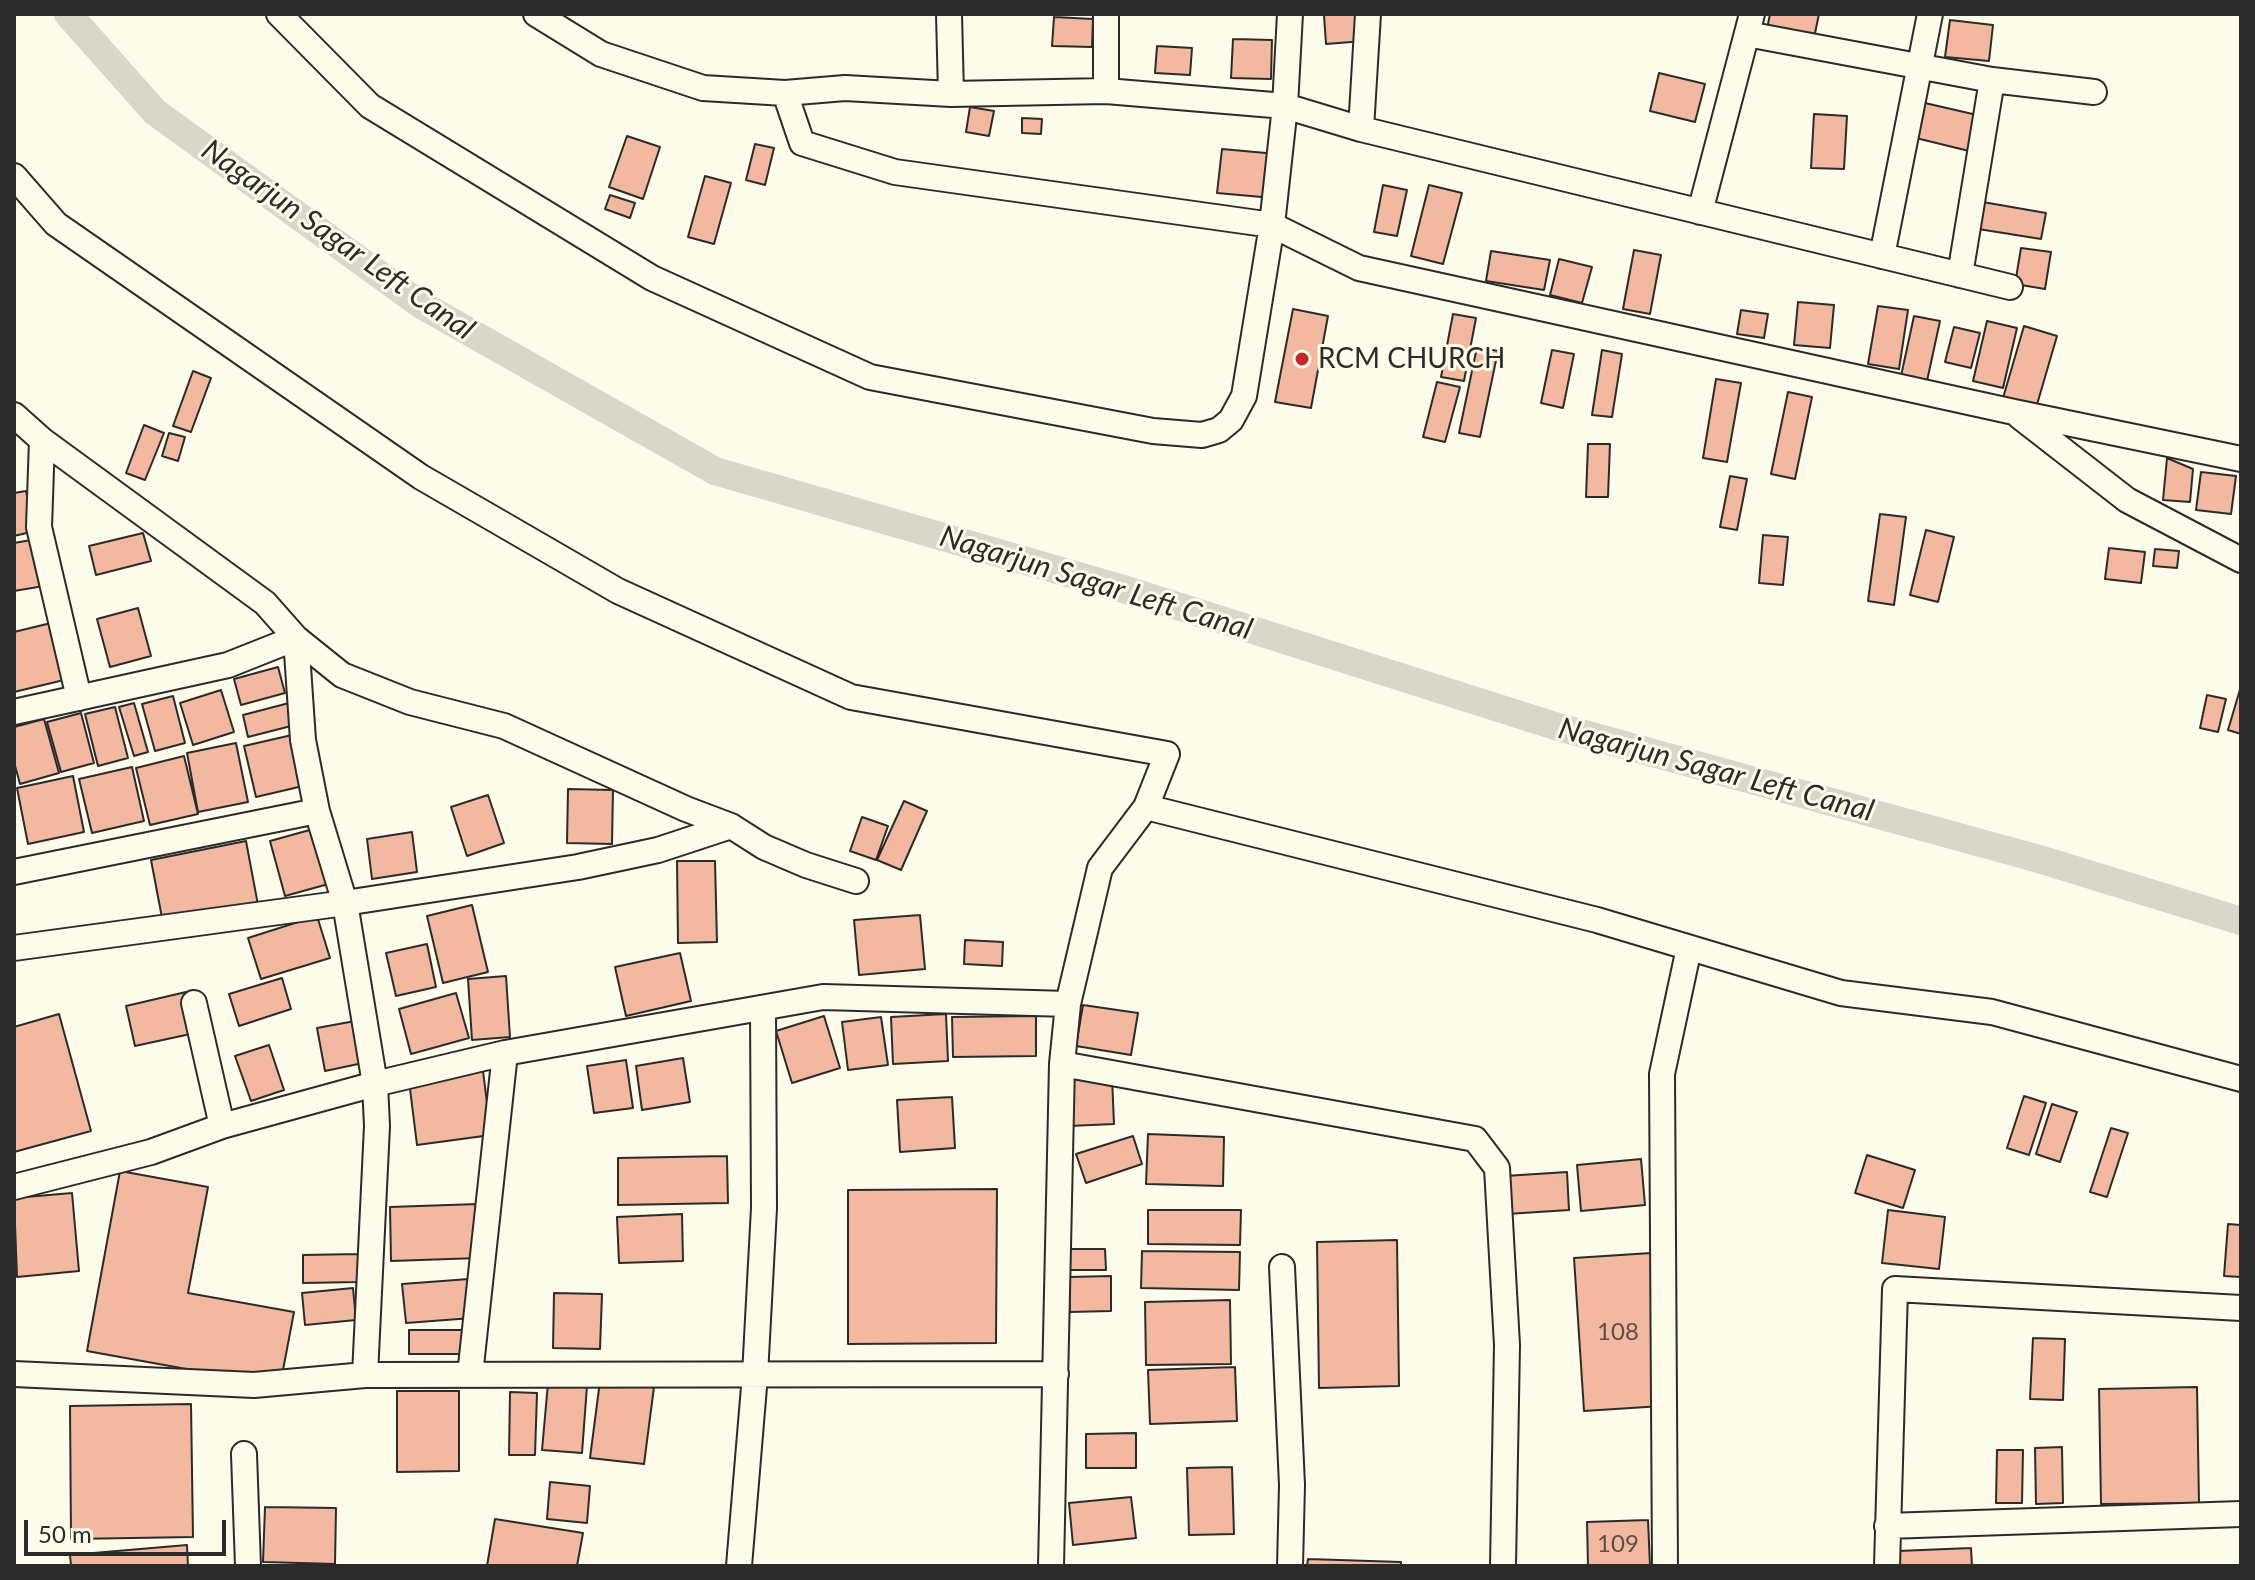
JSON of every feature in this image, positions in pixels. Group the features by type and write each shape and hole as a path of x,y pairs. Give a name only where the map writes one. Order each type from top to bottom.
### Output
{"street":[{"path":"279,14 370,106 652,278 870,377 1153,431 1202,435 1219,430 1231,420 1244,396 1272,225 1285,106 1290,14"},
{"path":"536,14 601,54 703,88 785,93 845,88 951,94 1106,91 1285,106 1361,129 2010,287"},
{"path":"949,14 951,94"},
{"path":"1106,14 1106,91"},
{"path":"1361,129 1368,14"},
{"path":"1882,256 1930,14"},
{"path":"1700,212 1749,24 1919,66 1992,80 2094,92"},
{"path":"1960,275 1992,80"},
{"path":"785,93 802,143 895,172 1272,225 1359,268 2241,459"},
{"path":"14,176 56,224 421,477 618,591 851,697 1167,754 1146,807 1100,868 1068,1004 1062,1064 1051,1566"},
{"path":"2014,412 2127,500 2241,560"},
{"path":"14,415 42,440 265,603 296,638 342,675 410,702 504,726 686,809 731,826 764,847 856,881"},
{"path":"42,440 39,527 79,698"},
{"path":"14,712 228,665 296,638"},
{"path":"296,638 303,740 317,811 345,903 375,1084 377,1126 365,1375"},
{"path":"1146,807 1597,920 1841,993 1992,1012 2241,1079"},
{"path":"14,872 317,811"},
{"path":"14,948 345,903 578,867 658,850 731,826"},
{"path":"1665,1566 1662,1074 1689,948"},
{"path":"14,1187 151,1152 222,1126 375,1084 505,1053 823,997 1068,1004"},
{"path":"194,1003 222,1126"},
{"path":"739,1566 755,1375 764,1208 763,1009"},
{"path":"470,1375 505,1053"},
{"path":"1062,1064 1475,1139 1497,1168 1507,1345 1503,1566"},
{"path":"1282,1267 1292,1485 1290,1566"},
{"path":"1887,1566 1895,1289 2241,1308"},
{"path":"14,1374 254,1385 365,1375 1056,1374"},
{"path":"244,1454 248,1566"},
{"path":"1887,1526 2241,1514"}],"building":[{"path":"1362,14 1364,41 1326,44 1324,15"},
{"path":"1770,14 1819,14 1814,38 1767,29"},
{"path":"1054,17 1093,19 1092,47 1052,46"},
{"path":"1950,20 1993,25 1989,61 1945,57"},
{"path":"1233,39 1272,40 1271,79 1231,78"},
{"path":"1157,46 1192,48 1190,75 1155,73"},
{"path":"1659,73 1705,84 1695,122 1650,111"},
{"path":"1925,103 1977,115 1969,151 1916,138"},
{"path":"970,107 994,111 989,136 966,132"},
{"path":"1814,114 1847,116 1844,169 1811,168"},
{"path":"1022,118 1042,119 1041,134 1022,133"},
{"path":"627,136 660,147 643,199 609,187"},
{"path":"755,144 774,148 765,185 746,180"},
{"path":"1222,149 1277,154 1273,198 1217,193"},
{"path":"705,176 731,183 714,244 688,237"},
{"path":"1383,185 1407,190 1397,236 1374,232"},
{"path":"1429,185 1462,193 1443,264 1411,256"},
{"path":"610,195 635,203 630,218 605,209"},
{"path":"1977,201 2046,213 2041,239 1972,228"},
{"path":"2021,248 2051,252 2045,289 2015,284"},
{"path":"1634,250 1661,255 1650,314 1623,309"},
{"path":"1491,251 1550,260 1544,290 1486,281"},
{"path":"1559,259 1592,267 1582,303 1550,295"},
{"path":"1798,302 1834,305 1830,348 1794,345"},
{"path":"1878,306 1908,310 1899,369 1868,364"},
{"name":"RCM CHURCH","path":"1293,309 1328,316 1311,408 1275,402"},
{"path":"1741,310 1768,314 1764,338 1737,334"},
{"path":"1453,314 1476,318 1464,381 1441,377"},
{"path":"1914,316 1940,321 1927,381 1901,376"},
{"path":"1987,321 2017,328 2003,388 1973,381"},
{"path":"2024,326 2057,336 2036,408 2003,398"},
{"path":"1954,327 1980,333 1971,368 1945,362"},
{"path":"1477,347 1498,351 1480,437 1459,433"},
{"path":"1552,350 1574,354 1563,408 1541,403"},
{"path":"1602,350 1622,354 1612,417 1592,415"},
{"path":"193,371 211,378 191,432 173,426"},
{"path":"1716,379 1741,383 1727,462 1703,458"},
{"path":"1437,382 1460,387 1445,442 1423,437"},
{"path":"1788,392 1812,397 1795,479 1771,474"},
{"path":"144,425 164,433 145,480 126,473"},
{"path":"169,433 185,437 178,461 162,456"},
{"path":"1588,444 1610,444 1608,497 1586,497"},
{"path":"2167,458 2193,469 2190,502 2163,500"},
{"path":"2201,472 2236,476 2231,514 2196,510"},
{"path":"1730,476 1747,479 1737,530 1720,527"},
{"path":"26,491 35,531 14,536 14,493"},
{"path":"1880,514 1906,517 1894,605 1868,601"},
{"path":"1926,530 1954,537 1938,602 1910,595"},
{"path":"143,533 151,561 96,575 89,546"},
{"path":"1763,535 1788,537 1783,585 1759,583"},
{"path":"37,539 44,586 14,591 14,543"},
{"path":"2109,548 2145,552 2141,583 2105,579"},
{"path":"2155,549 2179,551 2177,568 2153,566"},
{"path":"138,608 151,656 110,667 97,619"},
{"path":"51,623 64,680 14,692 14,632"},
{"path":"278,667 285,693 241,705 234,679"},
{"path":"2241,686 2241,734 2228,730"},
{"path":"221,690 234,732 193,745 180,703"},
{"path":"2207,695 2226,699 2218,732 2200,728"},
{"path":"173,696 185,743 155,751 142,704"},
{"path":"134,703 148,752 134,756 119,707"},
{"path":"289,703 295,725 248,737 243,715"},
{"path":"115,707 128,758 98,766 85,714"},
{"path":"81,713 94,763 61,772 47,722"},
{"path":"44,719 59,773 20,784 14,762 14,727"},
{"path":"292,735 303,786 256,797 244,746"},
{"path":"236,743 248,802 198,812 187,753"},
{"path":"184,756 198,814 150,825 136,768"},
{"path":"132,767 144,821 92,833 79,779"},
{"path":"73,776 84,832 28,844 17,788"},
{"path":"568,789 613,790 612,844 567,843"},
{"path":"488,795 504,843 467,856 451,807"},
{"path":"904,801 927,811 901,870 877,860"},
{"path":"862,817 888,826 876,860 850,851"},
{"path":"317,828 332,883 285,896 270,841"},
{"path":"412,832 417,872 372,879 367,839"},
{"path":"246,841 258,905 163,923 151,860"},
{"path":"677,861 715,861 717,942 678,943"},
{"path":"472,905 488,972 443,983 427,916"},
{"path":"920,915 925,969 859,975 854,920"},
{"path":"317,916 330,958 261,979 248,938"},
{"path":"965,940 1003,942 1002,966 964,964"},
{"path":"427,944 436,987 396,996 386,953"},
{"path":"680,953 691,1001 626,1016 615,967"},
{"path":"506,976 510,1037 472,1040 468,979"},
{"path":"282,978 291,1009 239,1026 229,994"},
{"path":"186,992 195,1033 135,1046 126,1006"},
{"path":"456,993 469,1038 411,1054 399,1009"},
{"path":"1083,1005 1138,1013 1131,1055 1076,1046"},
{"path":"59,1014 91,1131 14,1152 14,1027"},
{"path":"946,1014 948,1061 893,1064 891,1017"},
{"path":"824,1016 840,1068 792,1083 776,1031"},
{"path":"1036,1016 1036,1056 953,1057 952,1017"},
{"path":"881,1017 888,1065 848,1070 842,1022"},
{"path":"355,1021 363,1063 325,1071 317,1028"},
{"path":"269,1045 284,1090 251,1101 235,1056"},
{"path":"683,1058 690,1102 642,1110 636,1066"},
{"path":"626,1060 633,1108 594,1113 587,1066"},
{"path":"483,1071 491,1135 417,1145 409,1081"},
{"path":"1112,1077 1114,1124 1069,1126 1068,1078"},
{"path":"2024,1096 2046,1103 2029,1155 2007,1148"},
{"path":"952,1097 955,1148 900,1152 897,1100"},
{"path":"2052,1104 2077,1112 2060,1162 2036,1154"},
{"path":"2111,1128 2128,1133 2107,1197 2090,1192"},
{"path":"1148,1134 1224,1137 1223,1186 1146,1184"},
{"path":"1133,1136 1142,1164 1086,1183 1076,1154"},
{"path":"1867,1155 1915,1170 1903,1208 1855,1193"},
{"path":"727,1156 728,1203 618,1205 618,1158"},
{"path":"1641,1159 1645,1205 1581,1211 1577,1165"},
{"path":"120,1171 208,1187 188,1293 294,1312 280,1386 87,1351"},
{"path":"1567,1172 1569,1210 1507,1214 1505,1176"},
{"path":"997,1189 996,1343 848,1344 848,1190"},
{"path":"72,1193 79,1271 17,1277 14,1198"},
{"path":"478,1204 479,1258 391,1261 390,1207"},
{"path":"1148,1210 1241,1210 1240,1245 1148,1244"},
{"path":"1888,1210 1945,1217 1939,1269 1882,1263"},
{"path":"682,1214 683,1261 619,1263 617,1217"},
{"path":"2228,1224 2241,1225 2241,1277 2224,1276"},
{"path":"1397,1240 1399,1386 1319,1388 1317,1242"},
{"path":"1068,1249 1105,1249 1106,1270 1068,1270"},
{"path":"1142,1251 1240,1252 1239,1290 1141,1288"},
{"path":"1651,1253 1662,1406 1584,1411 1574,1258"},
{"path":"358,1254 359,1282 303,1283 303,1255"},
{"path":"1111,1276 1111,1311 1070,1312 1069,1277"},
{"path":"469,1279 472,1318 406,1323 402,1284"},
{"path":"353,1288 356,1320 305,1325 302,1293"},
{"path":"554,1293 602,1294 600,1349 553,1348"},
{"path":"1230,1300 1231,1364 1146,1365 1145,1302"},
{"path":"409,1330 468,1330 468,1354 409,1354"},
{"path":"2033,1338 2065,1339 2063,1400 2030,1399"},
{"path":"1235,1367 1237,1421 1150,1424 1148,1370"},
{"path":"600,1381 654,1387 644,1464 590,1458"},
{"path":"548,1383 587,1386 582,1453 542,1450"},
{"path":"2197,1387 2199,1503 2101,1504 2099,1389"},
{"path":"397,1391 459,1391 459,1471 397,1472"},
{"path":"510,1392 537,1393 535,1455 509,1455"},
{"path":"191,1404 193,1537 71,1539 70,1406"},
{"path":"1136,1433 1136,1468 1086,1468 1086,1434"},
{"path":"2062,1447 2063,1503 2036,1504 2035,1448"},
{"path":"1997,1450 2023,1450 2022,1503 1996,1503"},
{"path":"1232,1467 1234,1534 1189,1535 1187,1468"},
{"path":"550,1482 590,1486 587,1523 547,1519"},
{"path":"1131,1497 1136,1538 1073,1545 1069,1503"},
{"path":"265,1507 336,1508 335,1564 263,1562"},
{"path":"495,1519 583,1533 577,1566 487,1566"},
{"path":"1648,1520 1650,1566 1588,1566 1587,1522"},
{"path":"187,1545 188,1566 71,1566 70,1555"},
{"path":"1971,1548 1972,1566 1898,1566 1898,1551"},
{"path":"1308,1559 1401,1562 1401,1566 1307,1566"}],"waterway":[{"name":"Nagarjun Sagar Left Canal","path":"68,14 155,112 420,304 715,471 1130,591 1555,726 2039,859 2241,921"}],"place":[{"name":"RCM CHURCH","path":"1302,359"}]}
